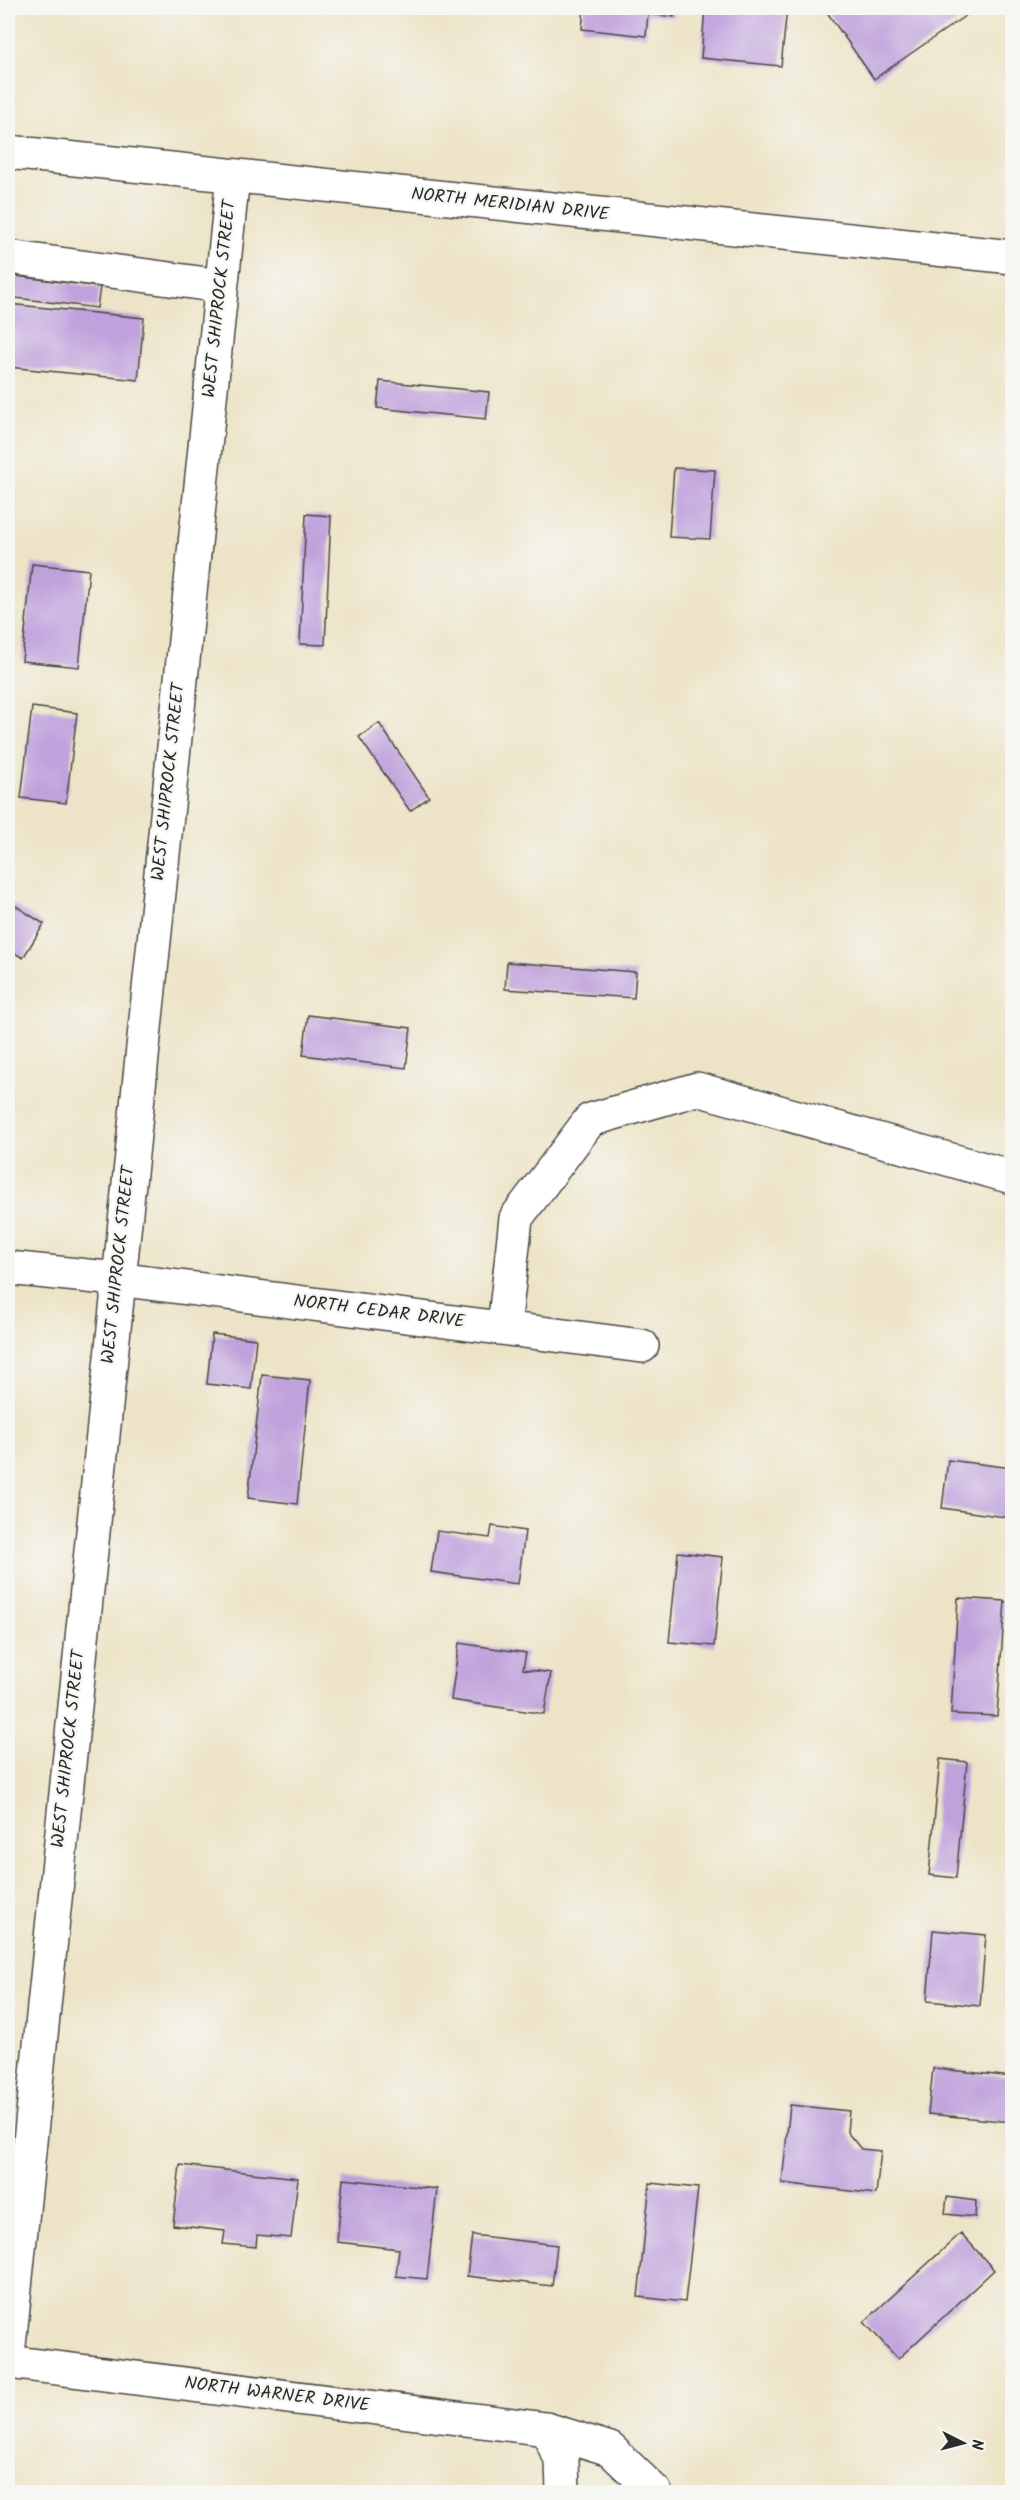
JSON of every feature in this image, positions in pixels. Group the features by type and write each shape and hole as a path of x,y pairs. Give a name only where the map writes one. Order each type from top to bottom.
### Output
{"street":[{"name":"NORTH MERIDIAN DRIVE","path":"8,152 1012,257"},
{"name":"WEST SHIPROCK STREET","path":"8,2355 117,1279 233,176"},
{"path":"8,257 221,286"},
{"path":"504,1328 516,1218 590,1120 698,1089 1012,1177"},
{"name":"NORTH CEDAR DRIVE","path":"8,1268 117,1279 642,1346"},
{"name":"NORTH WARNER DRIVE","path":"8,2362 546,2429 610,2449 655,2493"},
{"path":"546,2429 562,2461 563,2493"}],"building":[{"path":"584,8 675,8 674,17 648,14 646,36 582,29"},
{"path":"705,8 787,8 781,66 701,58"},
{"path":"824,8 974,8 975,9 874,79"},
{"path":"8,275 100,287 97,308 8,297"},
{"path":"8,304 144,318 138,380 8,367"},
{"path":"380,381 489,392 486,419 377,408"},
{"path":"674,468 715,470 710,539 669,537"},
{"path":"306,514 331,516 325,645 300,644"},
{"path":"32,564 89,570 79,667 22,661"},
{"path":"32,707 77,713 66,803 21,798"},
{"path":"379,723 429,797 410,811 359,737"},
{"path":"8,901 44,924 23,958 8,949"},
{"path":"507,962 636,972 634,998 505,989"},
{"path":"308,1015 411,1028 406,1068 303,1055"},
{"path":"212,1334 256,1339 251,1389 207,1384"},
{"path":"262,1375 310,1380 297,1504 248,1498"},
{"path":"948,1460 1012,1468 1012,1518 942,1508"},
{"path":"492,1526 525,1531 518,1584 431,1572 437,1531 490,1538"},
{"path":"678,1552 723,1557 714,1646 669,1642"},
{"path":"958,1598 1005,1601 997,1716 951,1714"},
{"path":"459,1643 526,1653 523,1669 551,1673 544,1714 451,1700"},
{"path":"940,1759 967,1762 956,1878 929,1875"},
{"path":"933,1930 986,1935 980,2006 927,2001"},
{"path":"933,2068 1012,2077 1012,2122 928,2114"},
{"path":"790,2105 849,2111 847,2132 861,2149 881,2151 876,2194 782,2183"},
{"path":"180,2165 298,2178 291,2238 257,2235 256,2247 223,2244 225,2231 173,2225"},
{"path":"343,2179 437,2189 427,2279 396,2276 399,2249 337,2242"},
{"path":"650,2183 698,2188 685,2302 638,2297"},
{"path":"947,2197 976,2201 975,2217 945,2214"},
{"path":"961,2233 994,2270 898,2359 864,2322"},
{"path":"472,2235 557,2245 552,2286 467,2276"}]}
